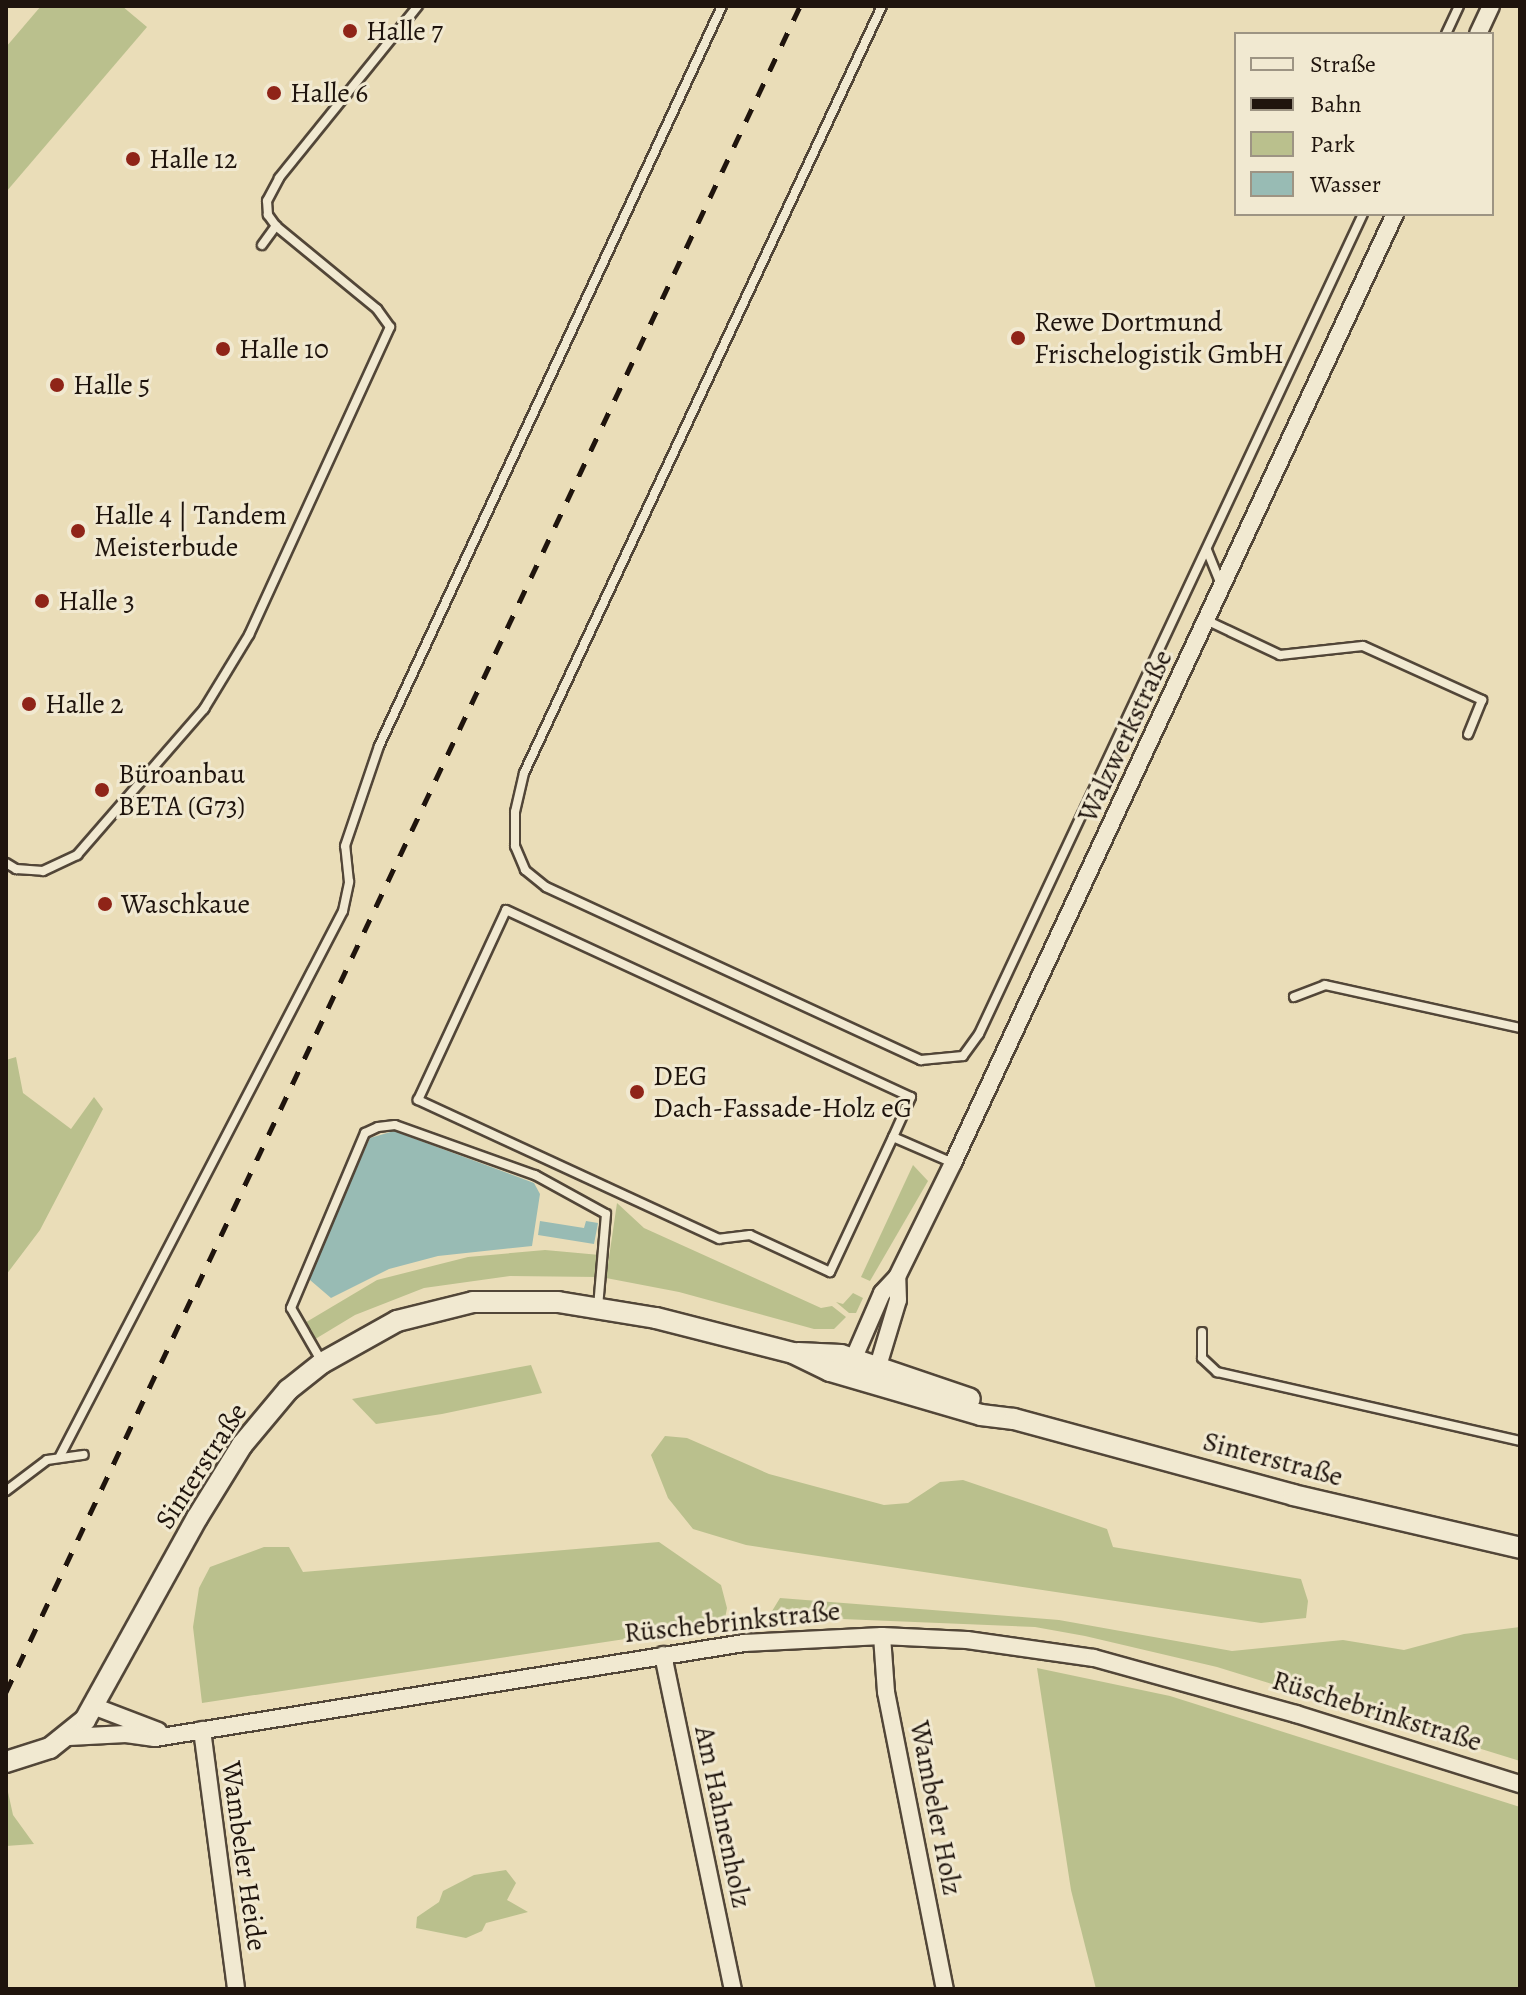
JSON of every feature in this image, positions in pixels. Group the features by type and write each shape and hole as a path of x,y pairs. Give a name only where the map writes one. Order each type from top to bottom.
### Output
{"street":[{"path":"1479,32 1491,6"},
{"name":"Walzwerkstraße","path":"850,1367 882,1293 897,1277 953,1163 1394,216"},
{"name":"Walzwerkstraße","path":"876,1374 898,1300 897,1277"},
{"name":"Sinterstraße","path":"93,1706 242,1445 288,1390 322,1363 397,1321 440,1307 507,1300 598,1309 850,1367 981,1415 1014,1419 1293,1495 1520,1548"},
{"name":"Rüschebrinkstraße","path":"69,1737 126,1734 155,1738 663,1655 782,1639 882,1636 967,1640 1094,1658 1296,1714 1520,1784"},
{"name":"Wambeler Holz","path":"882,1636 886,1692 945,1989"},
{"name":"Am Hahnenholz","path":"663,1655 733,1989"},
{"name":"Rüschebrinkstraße","path":"6,1762 41,1753 69,1737 93,1706 176,1734"},
{"name":"Wambeler Heide","path":"202,1730 236,1989"}],"lane":[{"path":"6,863 16,869 43,871 77,855 204,709 249,635 390,327 377,309 276,226 268,215 267,201 279,178 418,6"},
{"path":"60,1456 343,911 349,882 345,846 385,733 722,6"},
{"path":"882,6 524,773 515,812 515,846 525,870 546,887 921,1060 963,1056 979,1034 1362,216"},
{"path":"1447,32 1459,6"},
{"path":"262,245 276,226"},
{"path":"1207,550 1223,588"},
{"path":"1208,621 1280,655 1363,646 1482,700 1468,734"},
{"path":"506,910 911,1097 893,1137 830,1272 750,1235 719,1239 418,1100 506,910"},
{"path":"1294,997 1325,985 1520,1028"},
{"path":"322,1363 291,1308 365,1133 378,1127 395,1125 535,1175 606,1214 598,1309"},
{"path":"893,1137 953,1163"},
{"path":"1202,1332 1202,1358 1217,1372 1520,1441"},
{"path":"6,1491 23,1475 60,1456 84,1455"}],"green space":[{"path":"41,6 122,6 147,27 6,192 6,47"},
{"path":"16,1057 23,1093 71,1129 94,1097 103,1109 40,1230 6,1275 6,1060"},
{"path":"913,1165 928,1181 870,1281 861,1277"},
{"path":"617,1203 644,1228 821,1308 832,1306 846,1317 834,1329 814,1329 679,1292 606,1278"},
{"path":"545,1250 600,1255 598,1277 510,1276 424,1288 355,1315 312,1341 303,1324 377,1280 468,1257"},
{"path":"853,1293 863,1298 856,1313 849,1313 836,1302 843,1304"},
{"path":"531,1365 542,1393 442,1414 376,1424 352,1399"},
{"path":"665,1436 687,1438 769,1474 884,1505 908,1503 940,1482 963,1480 1107,1529 1113,1547 1301,1579 1308,1601 1306,1618 1261,1623 746,1545 693,1529 668,1498 651,1455"},
{"path":"659,1542 721,1585 727,1608 724,1624 202,1703 193,1627 199,1588 210,1567 264,1547 289,1547 303,1572"},
{"path":"780,1598 1059,1620 1232,1651 1343,1640 1404,1650 1464,1634 1520,1627 1520,1761 1217,1667 1085,1636 1035,1627 769,1616"},
{"path":"1037,1668 1170,1696 1520,1807 1520,1989 1096,1989 1071,1890"},
{"path":"8,1792 13,1815 34,1844 6,1846"},
{"path":"506,1870 516,1883 507,1900 528,1912 486,1923 482,1931 466,1938 416,1928 417,1917 439,1902 443,1891 474,1875"}],"water":[{"path":"394,1131 534,1183 540,1194 532,1246 438,1256 389,1269 331,1298 310,1280 310,1273 370,1138"},
{"path":"540,1221 584,1228 586,1221 598,1223 594,1244 538,1235"}],"railway":[{"path":"6,1692 800,6"}],"place":[{"name":"Halle 7","path":"350,31"},
{"name":"Halle 6","path":"274,93"},
{"name":"Halle 12","path":"133,159"},
{"name":"Rewe Dortmund Frischelogistik GmbH","path":"1018,338"},
{"name":"Halle 10","path":"223,349"},
{"name":"Halle 5","path":"57,385"},
{"name":"Halle 4 | Tandem Meisterbude","path":"78,531"},
{"name":"Halle 3","path":"42,601"},
{"name":"Halle 2","path":"29,704"},
{"name":"Büroanbau BETA (G73)","path":"102,790"},
{"name":"Waschkaue","path":"105,904"},
{"name":"DEG Dach-Fassade-Holz eG","path":"637,1092"}]}
